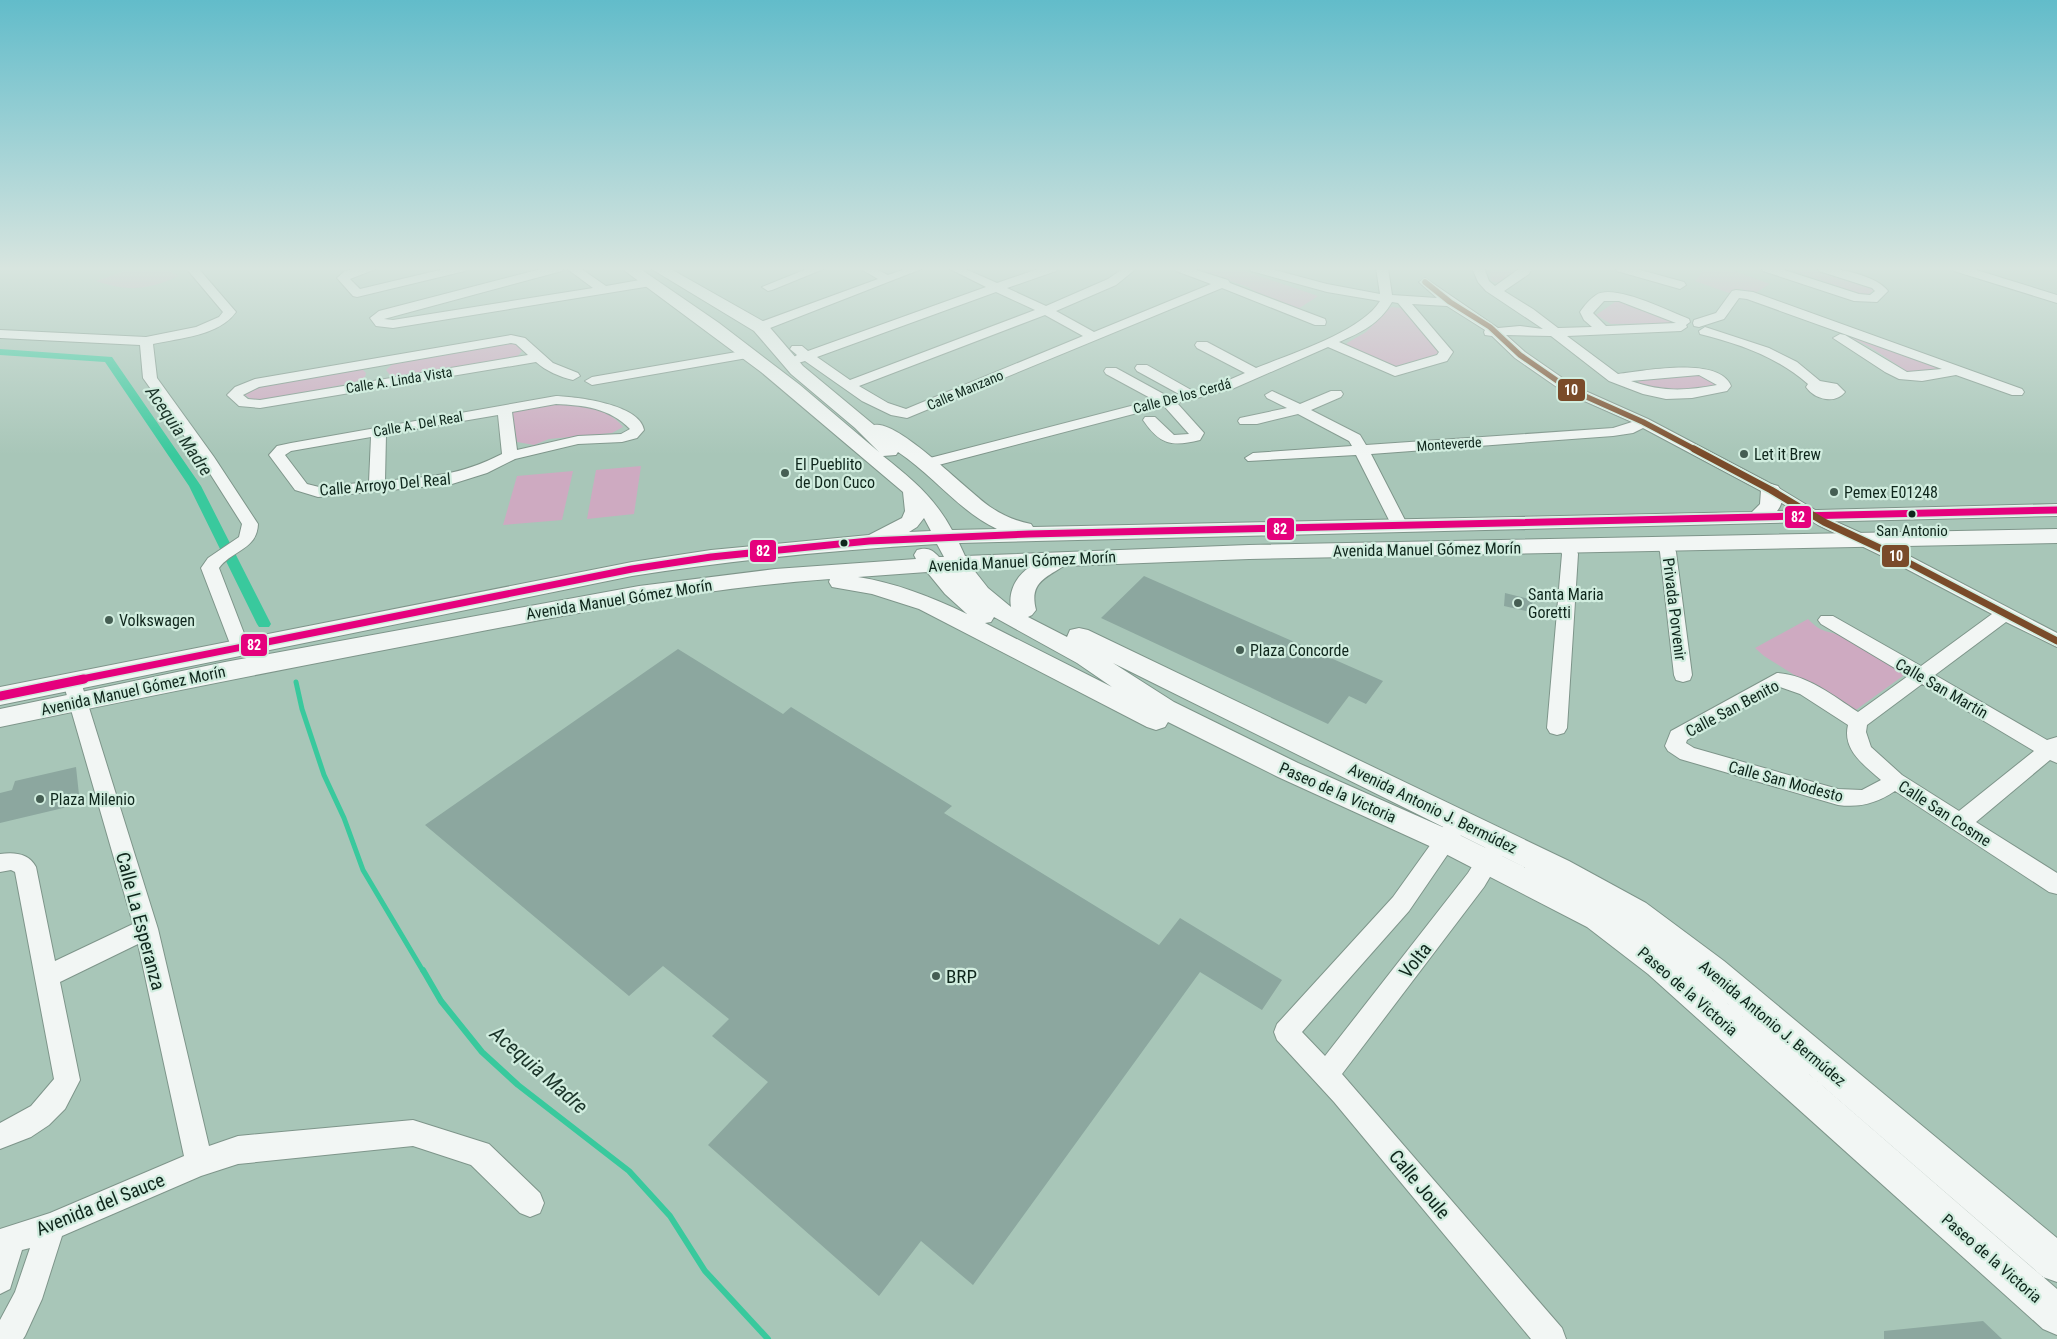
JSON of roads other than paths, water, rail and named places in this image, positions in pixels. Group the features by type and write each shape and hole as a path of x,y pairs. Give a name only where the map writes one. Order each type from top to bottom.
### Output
{"main road":[{"path":"718,330 830,418 913,490 960,550 952,589 997,626 1071,662 1164,694 1342,779 1389,788"},
{"name":"Avenida Antonio J. Bermúdez","path":"764,330 794,355 807,377 862,424 871,436 940,499 960,550 999,591 1024,610 1336,760 1389,788 1453,831"},
{"path":"807,377 868,408 984,515 996,522 1019,528 1077,534"},
{"path":"830,418 871,436"},
{"path":"863,542 896,530 912,519 917,507 913,490"},
{"path":"1759,516 1771,505 1772,490"},
{"name":"Avenida Manuel Gómez Morín","path":"0,696 75,692 225,671 639,594 1077,534 1400,526 1551,525 1759,516 2057,510"},
{"path":"1388,550 1401,537 1400,526"},
{"path":"1438,526 1436,538 1448,547"},
{"name":"Avenida Manuel Gómez Morín","path":"0,718 75,692 241,649 647,566 711,556 813,545 906,540 960,550 1014,554 1031,560 1058,560 1448,547 1665,545 2057,536"},
{"path":"698,585 688,574 696,565 711,556"},
{"path":"1024,610 1021,598 1029,578 1058,560"},
{"path":"639,594 657,580 658,574 647,566"},
{"path":"775,576 853,584 897,593 964,622 1174,729 1241,757 1288,770"},
{"name":"Paseo de la Victoria","path":"1126,682 1159,706 1288,770 1453,831 1494,852 1598,918 1638,946 2057,1315"},
{"name":"Avenida Antonio J. Bermúdez","path":"1494,852 1606,895 1664,932 2057,1263"}],"street":[{"path":"0,334 146,341 196,330"},
{"path":"794,355 853,330"},
{"path":"794,355 872,330"},
{"path":"849,385 991,330"},
{"path":"1082,330 1094,337"},
{"name":"Calle Manzano","path":"794,355 849,385 868,408 907,414 1110,330"},
{"name":"Calle De los Cerdá","path":"927,463 1076,423 1192,396 1256,374 1353,330"},
{"path":"1330,342 1395,372 1442,358 1446,352 1428,330"},
{"path":"1485,330 1494,336 1532,336 1537,333 1591,330"},
{"path":"1488,330 1516,364 1554,391 1598,412 1645,425 1772,490 1814,516 2057,641"},
{"path":"1711,330 1775,355 1803,372 1816,384"},
{"path":"1829,330 1905,377 1954,371"},
{"path":"1836,330 2016,392"},
{"path":"1552,332 1614,378 1652,394 1670,396 1702,394 1724,386 1722,381 1701,372 1614,378"},
{"path":"383,382 386,359 512,339 520,341 554,375 575,386"},
{"path":"146,341 150,378 209,460 250,524 248,536 239,546 218,558 210,568 241,649"},
{"path":"1202,345 1256,374"},
{"name":"Calle A. Del Real","path":"280,451 291,446 504,409 575,386 743,351"},
{"name":"Calle A. Linda Vista","path":"386,359 255,383 234,395 244,403 260,404 383,382 543,362"},
{"path":"1142,368 1192,396"},
{"path":"1111,371 1168,402 1198,433 1195,437 1175,442 1169,440 1150,420"},
{"name":"Calle Arroyo Del Real","path":"280,451 277,455 301,487 318,492 452,479 482,470 510,456 561,443 622,438 632,435 637,430 637,427 611,407 575,386"},
{"path":"1245,422 1278,417 1301,410 1336,394"},
{"path":"1272,395 1355,438 1400,526"},
{"path":"504,409 510,456"},
{"name":"Monteverde","path":"1253,458 1613,432 1645,425"},
{"path":"377,487 379,431"},
{"name":"Privada Porvenir","path":"1665,545 1668,552 1683,674"},
{"path":"1557,728 1570,554 1567,546"},
{"path":"1858,722 2005,614"},
{"name":"Calle San Martín","path":"1827,620 1920,675 2054,749"},
{"name":"Calle San Benito","path":"1676,746 1678,736 1777,680 1795,682 1858,722"},
{"name":"Calle La Esperanza","path":"75,692 144,923 199,1163"},
{"name":"Calle San Cosme","path":"1858,722 1856,732 1863,752 1895,781 2057,885"},
{"name":"Calle San Modesto","path":"1676,746 1687,754 1838,797 1862,799 1872,796 1895,781"},
{"path":"1960,823 2054,749"},
{"name":"Calle Joule","path":"1453,831 1401,904 1286,1032 1326,1075 1550,1339"},
{"name":"Volta","path":"1326,1075 1494,852"},
{"path":"0,863 13,862 24,867 47,970 67,1080 61,1094 46,1112 26,1126 0,1136"},
{"path":"47,970 144,923"},
{"name":"Avenida del Sauce","path":"6,1241 51,1227 199,1163 238,1150 413,1133 479,1154 530,1203"},
{"path":"0,1334 6,1339 26,1304 51,1227"},
{"path":"0,1279 6,1241"}],"waterway":[{"name":"Acequia Madre","path":"0,352 108,359 195,486 264,624"},
{"name":"Acequia Madre","path":"296,682 302,709 324,775 344,818 363,870 423,971"},
{"name":"Acequia Madre","path":"423,970 441,1001 482,1052 518,1085 629,1171 670,1216 705,1271 768,1339"}],"place":[{"name":"Let it Brew","path":"1744,454"},
{"name":"El Pueblito de Don Cuco","path":"785,473"},
{"name":"Pemex E01248","path":"1834,492"},
{"name":"San Antonio","path":"1912,514"},
{"name":"Santa Maria Goretti","path":"1518,603"},
{"name":"Volkswagen","path":"109,620"},
{"name":"Plaza Concorde","path":"1240,650"},
{"name":"Plaza Milenio","path":"40,799"},
{"name":"BRP","path":"936,976"}]}
